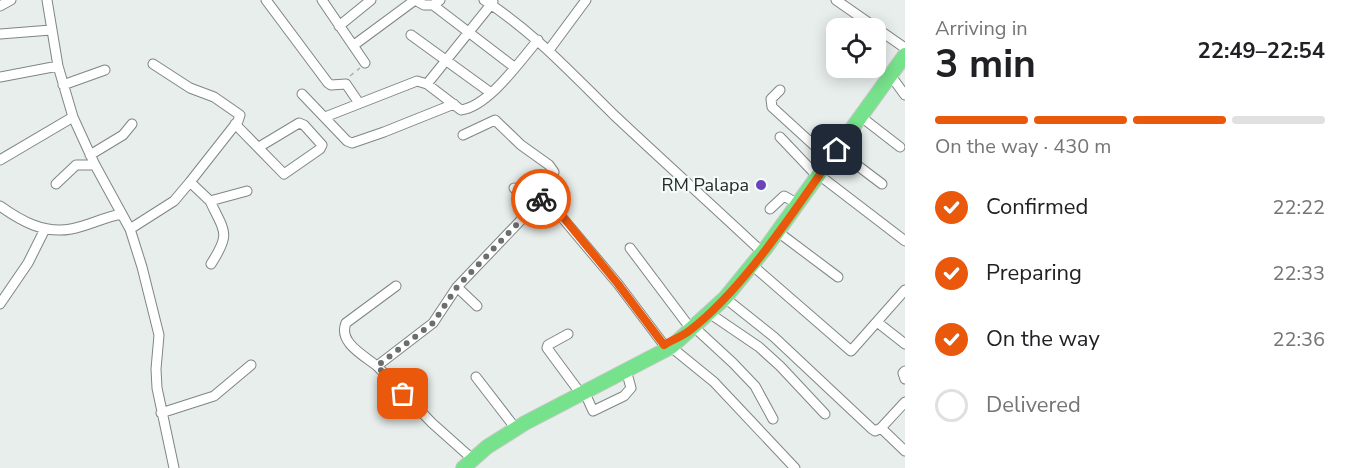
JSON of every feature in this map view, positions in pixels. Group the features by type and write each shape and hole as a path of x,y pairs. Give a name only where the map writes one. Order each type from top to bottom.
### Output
{"highway":[{"path":"456,468 535,417 581,390 626,370 691,330 725,298 778,232 905,55"},
{"path":"466,462 483,444 513,425 667,346"}],"street":[{"path":"0,6 11,0"},
{"path":"47,0 58,66 73,117 95,165 130,229 140,258 159,335 156,369 161,413 174,468"},
{"path":"266,0 328,83 331,85 344,83 359,102"},
{"path":"322,0 365,63"},
{"path":"339,26 371,0"},
{"path":"354,45 415,0 424,5 436,3 468,34 514,67"},
{"path":"549,50 586,0"},
{"path":"836,0 905,48"},
{"path":"427,84 468,34 490,2 549,50 629,129 762,252"},
{"path":"0,34 51,30"},
{"path":"411,35 491,93"},
{"path":"325,117 413,81 427,84 461,110 470,108 485,100 538,40"},
{"path":"130,229 174,201 240,115 214,97 190,88 153,63"},
{"path":"0,77 58,66"},
{"path":"63,85 105,70"},
{"path":"891,76 905,95"},
{"path":"780,90 771,99 772,107 834,155 882,184"},
{"path":"302,94 347,141 352,143 454,104"},
{"path":"860,116 900,147"},
{"path":"0,160 73,117"},
{"path":"377,366 433,323 457,287 544,196 552,181 554,172 549,165 521,145 495,120 463,135"},
{"path":"235,124 284,174 320,149 322,145 304,125 299,123 259,147"},
{"path":"90,155 123,135 132,124"},
{"path":"780,137 819,176 905,241"},
{"path":"56,184 76,165 95,165"},
{"path":"190,182 210,201 224,237 224,243 211,264"},
{"path":"514,188 532,207"},
{"path":"210,201 247,191"},
{"path":"544,196 667,346 714,382 795,468"},
{"path":"770,209 784,196 798,204"},
{"path":"0,206 24,221 45,229 72,229 122,214"},
{"path":"0,304 27,263 45,229"},
{"path":"778,232 838,277"},
{"path":"630,248 691,330 734,363 754,386 773,419"},
{"path":"752,265 849,350 852,350 905,290"},
{"path":"396,286 346,323 343,331 345,339 377,366 466,462"},
{"path":"457,287 477,306"},
{"path":"725,298 774,338 872,429 881,428 905,402"},
{"path":"709,313 759,347 825,414"},
{"path":"877,322 905,344"},
{"path":"568,334 547,348 581,390 591,410 594,411 630,391 626,370"},
{"path":"161,413 214,396 251,365"},
{"path":"905,371 903,374 905,379"},
{"path":"476,377 513,425"},
{"path":"881,428 905,451"}],"path":[{"path":"344,83 365,63"}],"way so far":[{"path":"403,394 377,366 433,323 457,287 541,199"}],"place":[{"name":"RM Palapa","path":"761,185"}],"route":[{"path":"541,199 544,196 549,200 618,284 664,345 687,333 725,298 765,249 837,150"}]}
